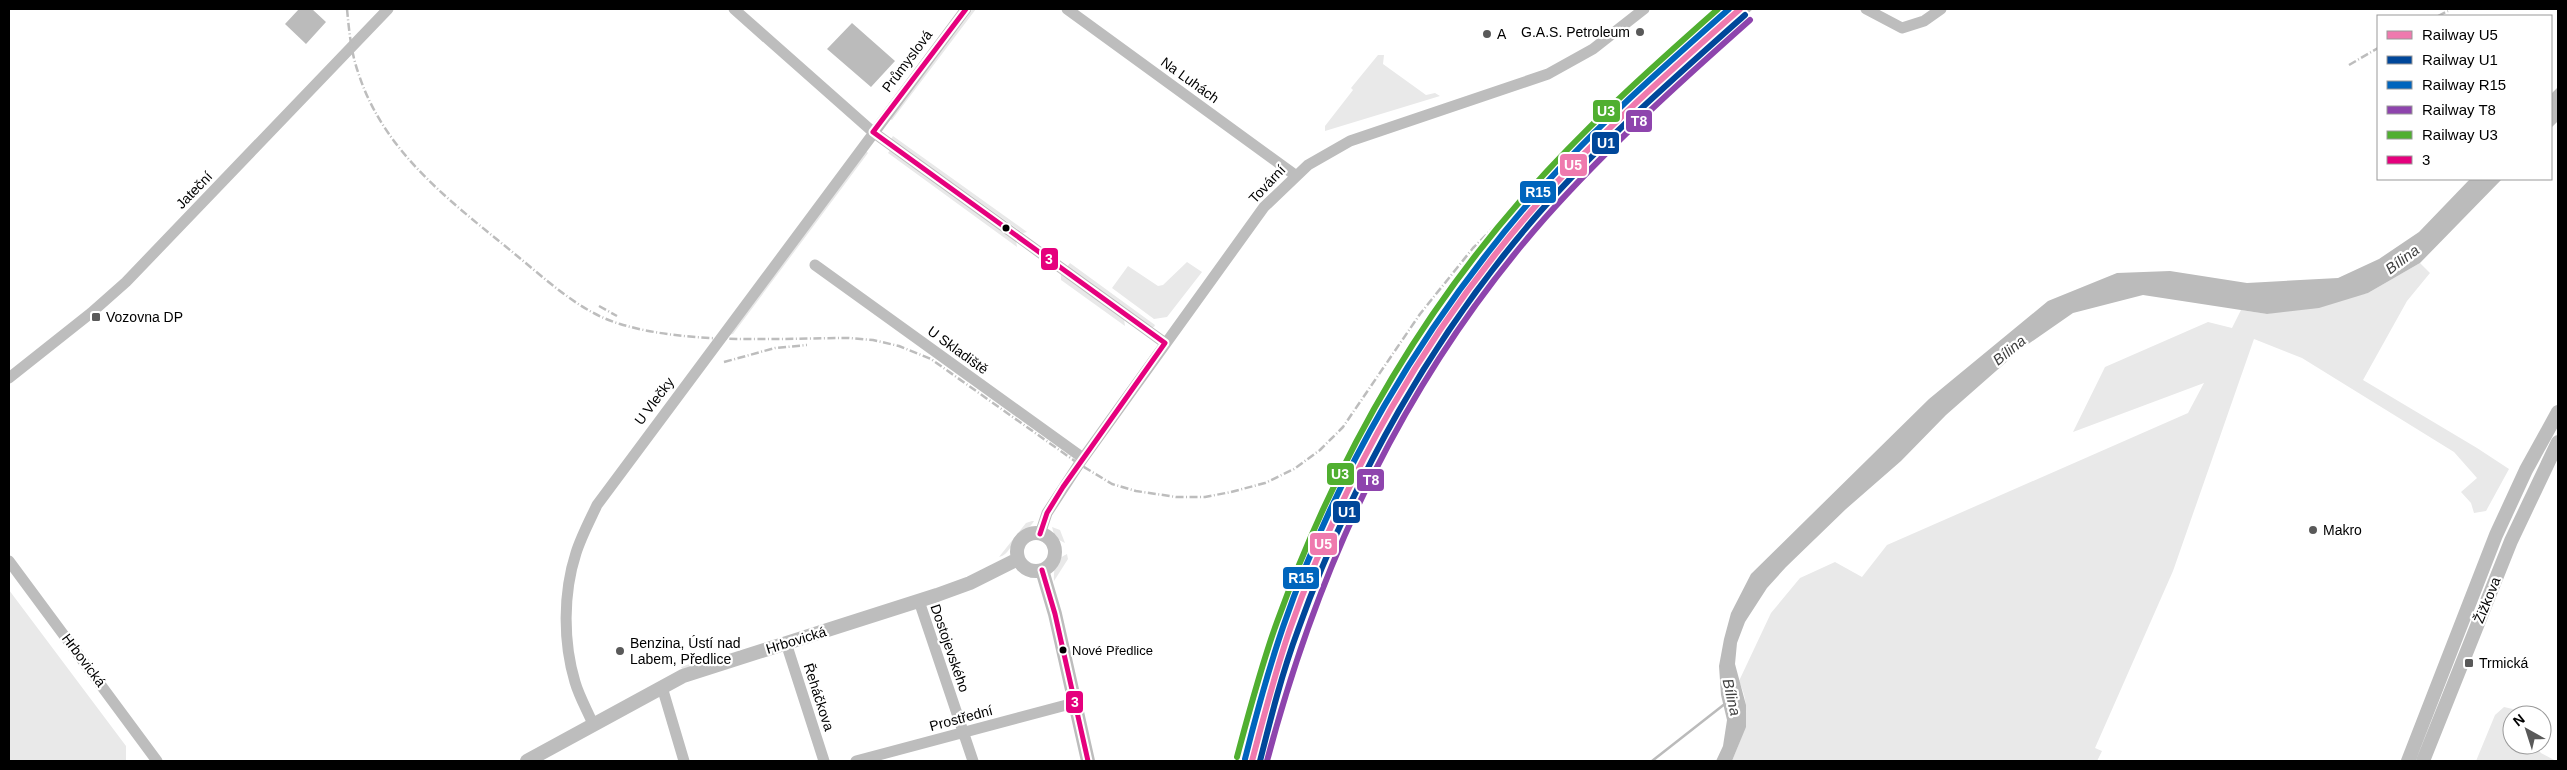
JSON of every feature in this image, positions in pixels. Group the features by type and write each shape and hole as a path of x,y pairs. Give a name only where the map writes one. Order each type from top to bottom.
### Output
{"main road":[{"name":"Žižkova","path":"2408,761 2476,582 2526,470 2558,412"},
{"name":"Žižkova","path":"2423,761 2511,541 2558,442"},
{"path":"1029,534 1040,534 1052,543 1055,552 1050,565 1042,570 1029,570 1022,566 1018,559 1017,549 1020,542 1029,534"},
{"name":"Hrbovická","path":"527,761 662,687 699,670 919,601 970,583 1018,559"},
{"path":"1042,570 1055,614 1088,761"}],"street":[{"name":"Jateční","path":"9,378 91,313 126,282 388,9"},
{"path":"734,9 873,132 1165,343"},
{"name":"Průmyslová","path":"873,132 966,9"},
{"name":"Na Luhách","path":"1067,9 1295,175"},
{"name":"Tovární","path":"1040,534 1047,513 1083,458 1248,228 1295,175 1324,154 1350,141 1548,74 1593,49 1644,9"},
{"path":"1866,9 1902,28 1924,21 1941,9"},
{"name":"U Vlečky","path":"593,724 575,682 568,642 566,612 569,582 576,553 597,504 873,132"},
{"name":"U Skladiště","path":"815,265 1083,458"},
{"name":"Hrbovická","path":"9,561 157,761"},
{"name":"Dostojevského","path":"919,601 973,761"},
{"name":"Řeháčkova","path":"786,643 824,761"},
{"path":"662,687 684,761"},
{"name":"Prostřední","path":"856,761 1074,703"}],"shaded area":[{"path":"973,9 976,9 892,120 890,119"},
{"path":"1378,55 1384,55 1383,64 1426,95 1435,93 1440,96 1325,131 1325,126 1353,90 1351,88"},
{"path":"893,136 1027,232 1023,233 891,139"},
{"path":"890,150 1016,241 1017,247 888,153"},
{"path":"866,151 868,153 733,334 729,335"},
{"path":"1187,262 1202,272 1167,317 1154,319 1112,288 1128,266 1158,286 1163,285"},
{"path":"1070,263 1155,325 1154,327 1067,267"},
{"path":"2420,263 2430,273 2407,301 2363,380 2509,469 2486,511 2474,513 2471,503 2461,492 2477,478 2454,452 2302,358 2254,339 2173,571 2095,748 2102,751 2097,761 1732,761 1743,731 1746,712 1746,702 1739,681 1771,613 1800,578 1835,562 1862,577 1887,545 2188,413 2204,383 2073,432 2105,367 2208,322 2232,328 2241,310 2267,314 2368,293"},
{"path":"1061,274 1124,319 1125,326 1061,280"},
{"path":"1034,521 1029,528 1016,539 1008,551 999,557 1026,523"},
{"path":"1052,527 1060,530 1065,543 1055,538"},
{"path":"1067,554 1068,559 1054,581 1056,565 1060,558"},
{"path":"9,590 126,746 126,761 9,761"},
{"path":"716,655 715,658 683,671 681,667"},
{"path":"2502,709 2502,755 2545,755 2556,761 2476,761 2495,715"}],"water":[{"path":"299,9 312,9 326,22 306,44 285,24"},
{"path":"852,23 895,61 871,87 827,49"},
{"path":"2558,87 2558,121 2552,127 2552,93"},
{"name":"Bílina","path":"2469,180 2501,180 2420,263 2368,293 2319,308 2267,314 2143,295 2073,313 2021,349 1946,415 1901,461 1846,509 1767,588 1745,622 1737,643 1735,664 1746,705 1746,727 1732,761 1716,761 1723,746 1727,720 1721,695 1719,666 1724,639 1731,613 1751,574 1929,399 2048,301 2117,273 2170,271 2247,283 2338,278 2379,259 2419,232"}],"waterway":[{"name":"Bílina","path":"1652,761 1726,703"}],"railway":[{"path":"347,9 352,49 358,72 370,101 385,128 403,152 423,175 468,216 552,285 591,312 620,324 647,331 675,335 733,339 849,338 873,340 899,346 931,359 1079,464 1112,484 1136,491 1176,497 1205,497 1265,483 1294,469 1320,450 1343,427 1420,314 1473,248 1629,93 1699,29"},
{"path":"1259,761 1280,686 1304,613 1333,540 1366,470 1403,402 1444,336 1489,273 1539,213 1589,159 1751,9"},
{"path":"2440,15 2448,11"},
{"path":"2349,65 2377,49"},
{"path":"599,306 617,316"},
{"path":"724,362 775,348 807,345"}],"rail line":[{"name":"U3","path":"1237,757 1266,655 1299,565 1351,453 1380,399 1412,346 1446,295 1483,246 1545,173 1617,101 1718,9"},
{"name":"R15","path":"1245,759 1272,660 1304,570 1328,514 1355,459 1417,353 1487,253 1549,179 1624,104 1729,9"},
{"name":"U5","path":"1252,761 1279,661 1312,572 1362,461 1423,356 1457,305 1493,257 1556,183 1633,106 1740,9"},
{"name":"U1","path":"1260,761 1287,662 1320,574 1370,464 1430,359 1500,260 1562,187 1638,111 1745,15"},
{"name":"T8","path":"1267,761 1288,686 1313,614 1342,543 1374,473 1410,406 1450,341 1495,278 1569,192 1645,116 1750,20"}],"transit line":[{"name":"3","path":"873,132 966,9"},
{"name":"3","path":"873,132 1165,343"},
{"name":"3","path":"1040,534 1047,513 1063,487 1165,343"},
{"name":"3","path":"1042,570 1055,614 1088,761"}],"place":[{"name":"G.A.S. Petroleum","path":"1640,32"},
{"name":"A","path":"1487,34"},
{"name":"Vozovna DP","path":"96,317"},
{"name":"Makro","path":"2313,530"},
{"name":"Nové Předlice","path":"1063,650"},
{"name":"Benzina, Ústí nad Labem, Předlice","path":"620,651"},
{"name":"Trmická","path":"2469,663"}]}
